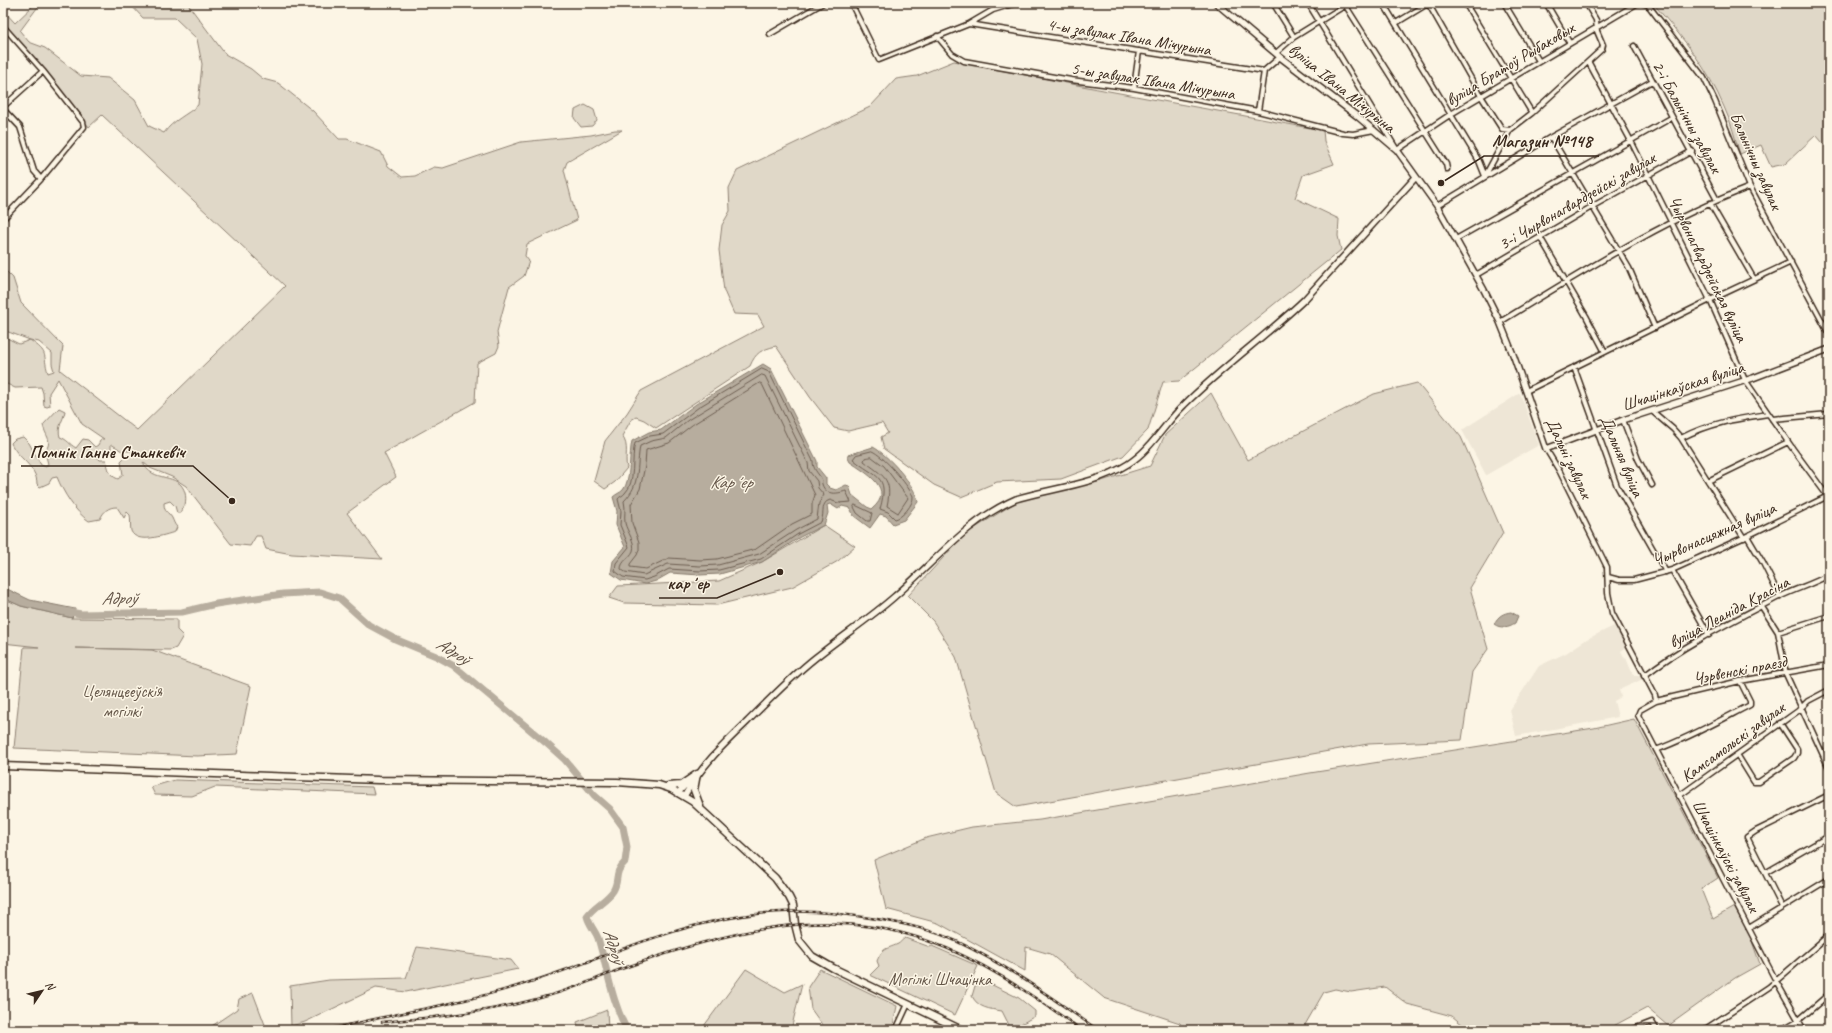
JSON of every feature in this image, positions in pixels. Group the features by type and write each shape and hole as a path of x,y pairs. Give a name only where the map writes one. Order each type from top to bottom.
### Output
{"main road":[{"path":"3,766 378,780 617,782 678,786 695,775"},
{"path":"695,775 695,796 703,810"},
{"path":"659,785 682,794 703,810 780,883 793,905 795,924 799,940 812,956 833,968 962,1030"}],"street":[{"path":"770,34 824,3"},
{"path":"851,3 879,60 969,24 993,10 1016,3"},
{"name":"вуліца Івана Мічурына","path":"1216,3 1278,55 1374,130 1397,150 1438,206"},
{"path":"1273,3 1294,37"},
{"path":"1308,3 1397,150"},
{"path":"1383,3 1479,161 1485,176"},
{"path":"1396,23 1428,3 1481,96 1502,129 1510,130"},
{"path":"1465,3 1532,113"},
{"path":"1504,3 1539,61"},
{"path":"1546,3 1570,42"},
{"path":"1485,176 1510,130 1532,113 1599,54 1602,49 1603,45 1598,34 1596,20 1586,3"},
{"path":"1625,3 1628,8"},
{"name":"вуліца Братоў Рыбаковых","path":"1397,150 1451,114 1638,3"},
{"name":"Бальнічны завулак","path":"1642,3 1648,6 1704,78 1716,101 1750,187 1829,334"},
{"path":"1258,111 1264,71 1294,37 1346,4 1426,130 1446,164 1447,169"},
{"path":"978,18 979,26"},
{"name":"4-ы завулак Івана Мічурына","path":"969,24 1264,71"},
{"path":"3,26 43,71 83,122 84,127 41,179 3,219"},
{"name":"5-ы завулак Івана Мічурына","path":"937,36 952,54 964,61 1071,80 1134,88 1258,111 1343,133 1353,134 1374,130"},
{"name":"2-і Бальнічны завулак","path":"1634,46 1671,118 1692,151 1717,200"},
{"path":"1134,88 1139,51"},
{"name":"Чырвонагвардзейская вуліца","path":"1589,62 1631,141 1710,300 1745,380 1828,497"},
{"path":"41,179 34,171 20,127 3,108 43,71"},
{"path":"1438,206 1551,137 1652,81"},
{"path":"1456,239 1671,118"},
{"path":"1551,137 1629,268 1656,328"},
{"name":"3-і Чырвонагвардзейскі завулак","path":"1476,275 1593,206 1692,151"},
{"path":"682,794 695,775 722,746 805,666 893,598 939,555 985,516 1002,505 1016,499 1106,475 1134,460 1204,385 1286,317 1305,299 1416,177"},
{"path":"1500,322 1619,250 1710,203 1750,187"},
{"path":"1710,203 1754,279"},
{"name":"Дальні завулак","path":"1438,206 1500,322 1546,449 1604,562 1608,577 1608,593 1612,613 1655,696 1656,701"},
{"path":"1540,237 1605,352"},
{"path":"1526,391 1710,300 1791,262"},
{"name":"Шчацінкаўская вуліца","path":"1546,449 1623,420 1745,380 1829,349"},
{"name":"Дальняя вуліца","path":"1574,367 1617,486 1666,572"},
{"path":"1652,411 1681,438 1763,563 1780,597"},
{"path":"1681,438 1711,424 1768,414"},
{"path":"1772,419 1829,414"},
{"path":"1623,420 1638,459 1652,485"},
{"path":"1708,481 1788,442"},
{"name":"Чырвонасцяжная вуліца","path":"1608,577 1634,580 1672,570 1828,497"},
{"path":"1672,570 1708,635"},
{"name":"вуліца Леаніда Красіна","path":"1644,676 1657,666 1708,635 1780,597 1829,575"},
{"path":"1762,607 1778,632 1786,674 1829,768"},
{"path":"1778,632 1829,616"},
{"name":"Чэрвенскі праезд","path":"1656,701 1740,681 1786,674 1829,665"},
{"path":"1656,750 1696,733 1750,705 1750,701 1740,681"},
{"name":"Камсамольскі завулак","path":"1679,796 1738,756 1798,711 1808,701 1829,690"},
{"name":"Шчацінкаўскі завулак","path":"1656,701 1640,710 1638,715 1776,981 1804,1030"},
{"path":"1738,756 1754,782 1759,782 1794,758 1798,753 1797,750 1780,723"},
{"path":"1782,907 1747,837 1756,831 1829,795"},
{"path":"1765,873 1829,836"},
{"path":"1749,928 1829,879"},
{"path":"1704,1030 1776,981 1829,935"},
{"path":"1781,1030 1799,1020 1829,994"},
{"path":"896,1030 908,1004"},
{"path":"1630,1030 1649,1022 1655,1024 1658,1030"}],"shaded area":[{"path":"1520,393 1539,445 1486,475 1462,430"},
{"path":"1616,625 1627,647 1621,651 1625,659 1626,658 1633,675 1641,675 1643,679 1619,690 1621,697 1614,701 1618,717 1516,736 1510,710 1539,666 1566,653 1587,639"}],"green space":[{"path":"34,3 40,4 20,31 29,42 45,48 81,76 108,78 135,100 149,126 164,133 176,121 198,105 202,64 197,39 175,18 143,18 129,3 187,3 225,54 251,69 263,79 278,83 313,111 339,139 347,139 381,152 388,166 402,177 415,176 434,167 443,168 521,142 591,135 622,130 567,162 564,170 577,220 527,244 525,256 529,261 524,276 509,287 497,332 499,346 496,353 477,363 475,402 384,453 396,477 347,513 382,559 292,554 266,549 261,536 256,536 250,546 231,544 186,486 172,477 150,468 143,462 147,469 152,473 172,479 182,486 186,500 180,513 177,513 175,506 170,501 164,503 165,510 171,516 177,527 175,532 151,538 139,537 134,535 131,531 130,515 127,512 124,518 117,507 111,508 105,512 100,519 89,521 70,501 57,477 52,478 49,483 40,487 37,484 34,472 14,448 11,443 15,439 23,437 29,443 41,465 46,467 48,464 45,452 49,441 43,425 59,408 65,411 60,427 60,437 65,439 74,447 76,448 83,439 88,440 95,447 101,439 104,439 82,424 58,379 49,393 50,406 47,407 44,406 41,387 15,388 3,382 3,336 19,344 30,340 3,330 3,268 13,278 21,303 63,346 60,370 137,430 285,286 102,115 89,127 33,56 3,22 3,10 15,23 35,4","holes":["30,340 39,342 52,353 52,364 54,371 48,373 43,351","111,444 122,451 130,451 134,454 126,456 121,461 123,475 118,479 112,476 108,469 106,460 100,460 97,457 101,452 109,454 111,451"]},
{"path":"1655,3 1829,3 1829,150 1816,135 1785,164 1771,167 1761,145 1740,154 1733,130 1711,80 1695,55 1657,8"},
{"path":"954,61 1323,130 1324,141 1334,164 1303,175 1295,198 1339,219 1338,236 1341,250 1179,381 1163,382 1148,430 1123,456 1061,479 997,482 961,497 934,485 884,449 881,437 888,433 882,423 848,431 834,428 810,397 776,346 760,352 754,358 750,366 656,428 644,420 636,417 631,420 622,436 626,444 627,468 615,482 605,489 594,481 605,441 627,413 641,391 764,326 758,315 734,314 724,291 719,250 722,225 730,211 729,188 737,171 870,107 896,79 917,76"},
{"path":"585,105 594,110 597,120 592,126 581,127 574,118 575,110"},
{"path":"1417,383 1461,437 1503,533 1470,588 1488,649 1472,672 1462,740 1368,744 1016,807 996,793 956,657 933,621 908,596 964,535 1024,497 1098,482 1150,466 1165,435 1211,393 1248,460 1374,394"},
{"path":"824,525 855,546 838,561 792,587 717,605 624,603 609,598 618,586 719,581 762,562"},
{"name":"Целянцееўскія могілкі","path":"3,598 21,606 72,618 177,619 177,630 183,636 176,648 171,650 75,648 152,650 251,686 237,754 197,756 14,748 24,647 39,647 3,643"},
{"path":"1634,719 1718,878 1701,889 1713,919 1734,907 1749,933 1760,964 1735,978 1668,1026 1647,1008 1606,1030 1469,1030 1452,1016 1407,1004 1385,987 1351,992 1335,989 1324,992 1302,1030 1183,1030 1180,1023 1104,998 1050,954 1026,947 1025,971 938,923 886,909 874,860 926,838 972,827 1040,820 1310,773 1594,728"},
{"path":"175,780 372,787 374,794 215,787 192,796 155,795 151,787"},
{"name":"Могілкі Шчацінка","path":"905,938 930,947 932,946 978,966 955,1015 870,975 879,966 877,961 883,951 898,944"},
{"path":"417,947 511,960 518,969 406,992 376,988 305,1022 291,1026 290,986 329,980 406,978"},
{"path":"746,969 785,992 802,984 791,1030 701,1030"},
{"path":"820,969 897,1006 892,1030 826,1030 811,1009 808,987"},
{"path":"982,980 1019,998 1035,1011 1035,1016 1016,1027 1010,1027 1002,1011 988,1009 974,1000 972,996 975,986"},
{"path":"253,993 267,1030 206,1030 237,1009 239,999"},
{"path":"607,1010 608,1030 579,1030 577,1022"}],"water":[{"name":"Карʼер","path":"763,364 771,369 817,461 817,467 826,478 826,484 830,488 836,490 846,485 849,486 852,495 867,507 872,509 879,502 881,495 880,488 870,476 850,462 848,455 873,447 886,456 907,479 916,495 918,502 904,520 893,524 886,516 880,514 870,528 854,516 850,508 842,506 838,509 830,504 827,505 828,513 824,525 800,537 762,562 720,574 700,575 670,573 656,581 645,584 621,580 611,573 613,561 625,547 616,525 617,511 613,497 626,486 629,474 632,441 649,432 661,430 696,404"},
{"path":"3,587 30,600 75,609 72,618 21,606 3,598"},
{"path":"1511,612 1518,616 1515,623 1504,627 1499,627 1494,624 1501,615"}],"waterway":[{"name":"Адроў","path":"64,611 81,614 182,612 216,604 283,594 320,592 339,598 369,625 395,639 436,656 454,666 565,760 594,795 610,809 623,827 627,847 625,862 619,870 615,887 610,895 587,916 598,938 617,1008 627,1030"}],"railway":[{"path":"327,1030 490,994 550,975 640,942 687,928 732,917 774,912 834,913 898,923 937,933 975,950 1011,971 1098,1030"},
{"path":"382,1022 465,1013 527,1002 567,990 664,954 701,943 776,927 814,924 851,925 890,930 949,949 1008,980 1082,1030"}],"place":[{"name":"Магазин №148","path":"1441,183"},
{"name":"Помнік Ганне Станкевіч","path":"232,501"},
{"name":"карʼер","path":"780,572"}]}
